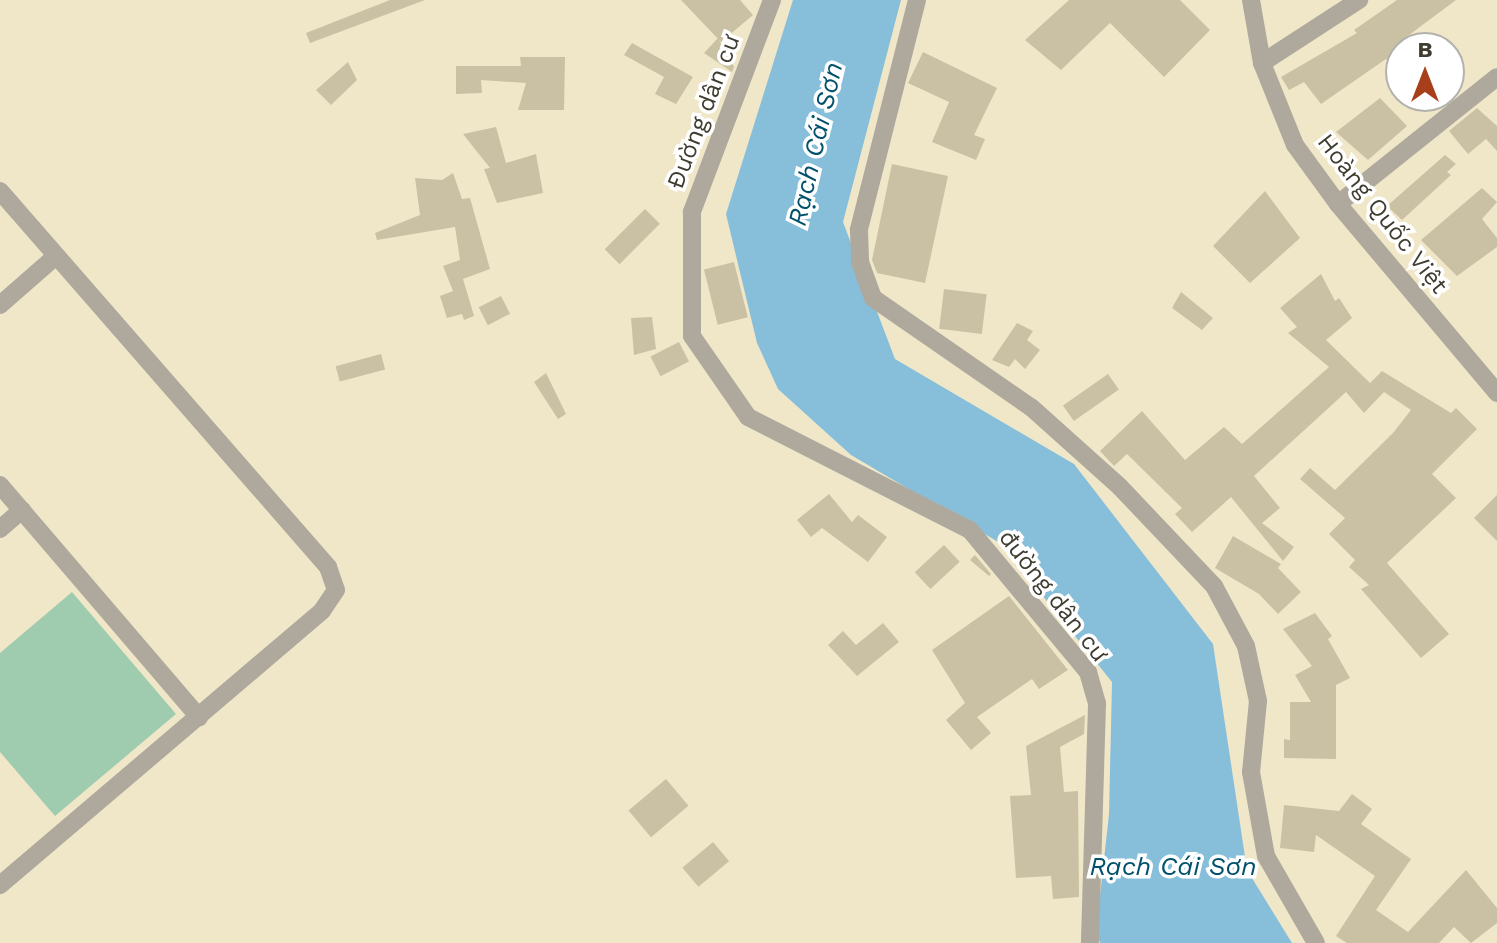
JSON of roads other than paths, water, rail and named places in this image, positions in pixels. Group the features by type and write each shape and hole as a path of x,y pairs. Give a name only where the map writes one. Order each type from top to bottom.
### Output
{"street":[{"name":"Đường dân cư","path":"748,417 692,336 692,212 772,0"},
{"path":"917,0 859,230 860,262 873,298 1032,408 1120,487 1214,586 1246,646 1258,701 1251,772 1266,856 1316,943"},
{"name":"Hoàng Quốc Việt","path":"1251,0 1262,63 1295,145 1338,204 1493,382"},
{"path":"1262,63 1359,0"},
{"path":"1338,204 1497,77"},
{"path":"0,191 328,567 336,590 322,611 0,885"},
{"path":"0,305 56,256"},
{"name":"đường dân cư","path":"748,417 970,530 1088,672 1097,704 1090,943"},
{"path":"0,485 199,717"},
{"path":"0,529 22,510"}],"water":[{"name":"Rạch Cái Sơn","path":"793,0 901,0 843,222 895,359 1074,464 1213,644 1247,870 1292,943 1100,943 1096,932 1109,814 1112,682 1000,543 851,455 778,389 757,343 726,214"}]}
